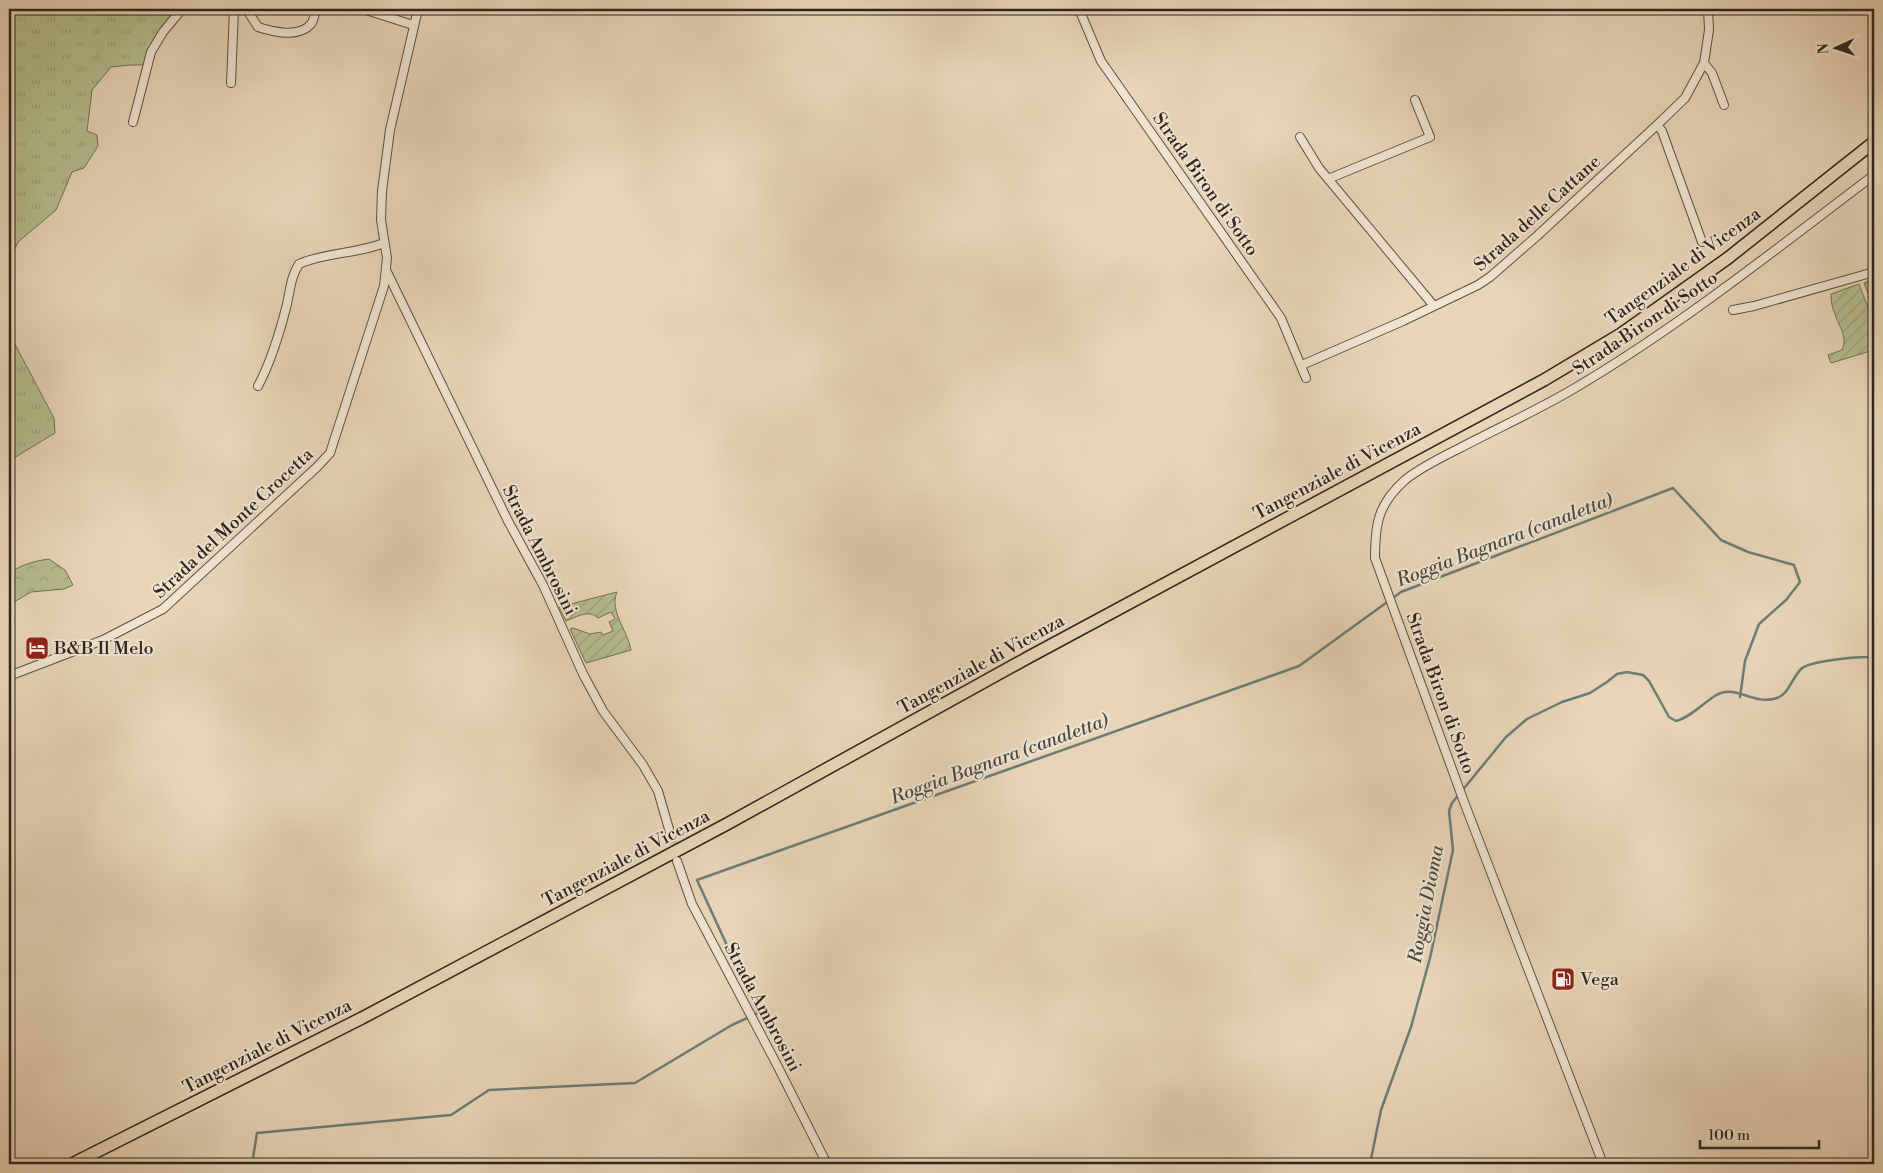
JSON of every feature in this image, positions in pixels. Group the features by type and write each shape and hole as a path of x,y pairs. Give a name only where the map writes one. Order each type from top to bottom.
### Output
{"highway":[{"name":"Tangenziale di Vicenza","path":"72,1164 362,1018 727,824 1030,657 1544,380 1621,334 1728,258 1874,142"}],"street":[{"path":"133,122 151,52 162,32 182,9"},
{"path":"231,83 235,9 247,10 258,27 282,32 298,31 307,27 312,22 316,9"},
{"path":"363,9 413,25"},
{"path":"387,272 381,220 382,191 390,130 418,9"},
{"name":"Strada Biron di Sotto","path":"1079,9 1101,61 1281,318 1306,378"},
{"name":"Strada delle Cattane","path":"1302,365 1434,306 1478,285 1490,277 1657,126 1685,98 1704,63 1709,30 1708,9"},
{"path":"1704,63 1712,73 1724,105"},
{"path":"1328,179 1430,137 1416,100"},
{"path":"1657,126 1662,131 1702,242"},
{"path":"1300,137 1328,179 1434,306"},
{"name":"Strada Biron di Sotto","path":"1603,1164 1464,802 1374,558 1377,519 1389,497 1406,480 1441,458 1573,390 1636,351 1719,292 1874,175"},
{"path":"258,386 267,369 286,308 289,287 294,271 299,264 327,256 368,250 384,243"},
{"name":"Strada del Monte Crocetta","path":"9,676 103,640 163,609 317,467 330,453 387,272"},
{"name":"Strada Ambrosini","path":"387,272 508,521 550,599 583,674 603,711 643,765 658,791 671,836"},
{"path":"1733,310 1754,306 1874,272"},
{"name":"Strada Ambrosini","path":"677,861 692,904 770,1052 826,1164"}],"green space":[{"path":"10,9 177,9 159,31 143,65 111,67 92,90 87,131 97,135 98,146 84,168 72,172 56,210 18,242 9,262"},
{"path":"1874,279 1874,309 1864,283"},
{"path":"1859,284 1874,324 1874,350 1831,363 1828,355 1842,350 1844,340 1832,307 1831,294"},
{"path":"9,333 54,418 55,433 9,461"},
{"path":"49,559 65,570 73,585 64,589 31,592 9,605 9,573 28,564"},
{"path":"617,592 615,606 631,650 586,663 570,629 573,628 590,634 601,632 603,635 613,631 609,622 615,619 611,612 598,618 587,614 566,621 559,607 562,607 563,611 569,610 567,605"}],"waterway":[{"name":"Roggia Bagnara (canaletta)","path":"252,1164 257,1133 451,1115 489,1090 635,1083 732,1025 758,1013 697,880 1299,666 1401,592 1673,488 1721,540 1748,552 1794,565 1800,582 1786,600 1759,624 1745,661 1740,697"},
{"name":"Roggia Dioma","path":"1370,1164 1381,1110 1411,1027 1430,958 1453,850 1449,811 1452,803 1506,737 1527,719 1562,702 1590,693 1617,674 1627,672 1643,675 1649,681 1669,717 1676,721 1683,719 1719,694 1731,692 1762,700 1777,698 1785,693 1801,669 1806,666 1832,660 1868,657 1874,654"}],"tunnel":[{"path":"671,836 676,856"}],"place":[{"name":"B&B Il Melo","path":"37,648"},
{"name":"Vega","path":"1563,979"}]}
